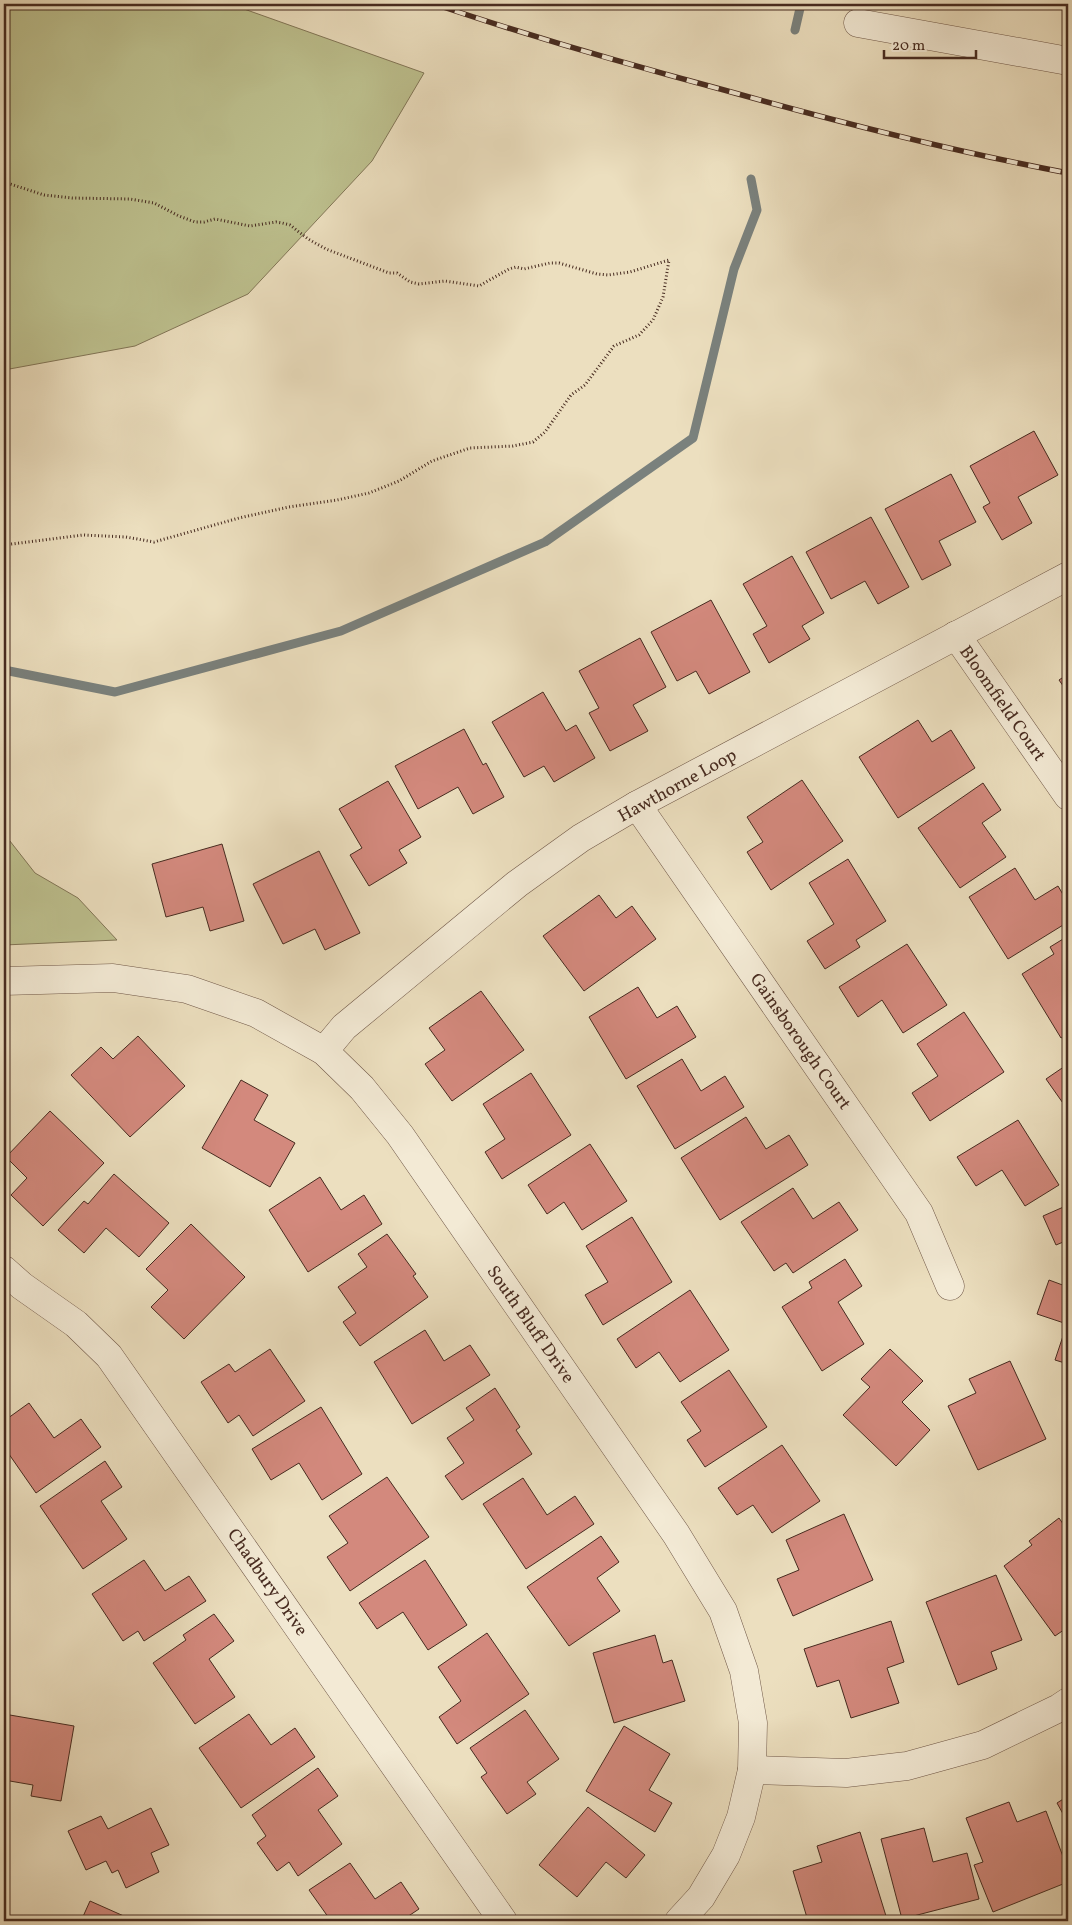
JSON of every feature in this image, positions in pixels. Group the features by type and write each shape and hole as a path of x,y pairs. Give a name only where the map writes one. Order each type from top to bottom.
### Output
{"street":[{"path":"858,23 1068,62"},
{"name":"Hawthorne Loop","path":"324,1051 344,1027 517,884 581,838 637,805 1068,576"},
{"name":"Bloomfield Court","path":"956,635 1068,796"},
{"name":"Gainsborough Court","path":"637,805 919,1213 950,1286"},
{"name":"South Bluff Drive","path":"4,980 112,978 187,989 256,1013 324,1051 362,1088 400,1135 676,1534 724,1611 744,1671 753,1723 752,1770 741,1817 726,1855 701,1897 679,1921"},
{"name":"Chadbury Drive","path":"4,1270 22,1286 76,1324 109,1356 503,1921"},
{"path":"752,1770 846,1773 907,1766 983,1744 1068,1702"}],"path":[{"path":"4,182 44,195 72,198 130,199 154,203 195,222 215,219 250,226 276,222 282,223 290,225 308,239 326,249 389,273 397,273 410,282 419,284 445,280 479,286 516,267 524,269 550,263 559,263 597,274 608,275 630,272 669,260 665,291 654,320 639,335 614,346 584,385 571,395 545,432 534,442 512,446 470,448 432,461 399,481 369,493 240,518 154,542 126,537 82,535 4,545"}],"green space":[{"path":"4,4 230,4 424,73 372,161 248,294 135,346 4,370"},
{"path":"4,836 6,836 35,873 78,898 117,940 4,945"}],"building":[{"path":"1034,431 1058,475 1018,497 1032,523 1002,540 983,507 990,503 970,466"},
{"path":"951,474 976,522 939,541 951,565 922,580 885,509"},
{"path":"871,517 909,587 878,604 865,581 831,599 806,552"},
{"path":"792,556 824,613 802,626 810,639 769,663 753,634 767,626 743,584"},
{"path":"711,600 750,672 709,694 696,671 677,681 651,632"},
{"path":"640,638 666,687 633,705 648,731 610,751 589,713 599,708 579,671"},
{"path":"1068,674 1068,693 1059,680"},
{"path":"543,692 566,731 576,725 595,758 554,782 544,766 524,777 492,722"},
{"path":"918,720 932,742 951,730 975,768 898,818 859,757"},
{"path":"464,729 483,765 486,763 504,797 473,814 458,787 418,809 395,766"},
{"path":"802,780 843,841 771,890 747,852 763,842 747,817"},
{"path":"388,781 421,837 399,850 407,863 369,886 350,855 362,848 339,809"},
{"path":"983,783 1001,810 982,823 1006,857 960,888 918,828"},
{"path":"222,844 244,921 210,931 203,907 166,917 152,864"},
{"path":"319,851 360,933 325,950 315,929 283,944 253,884"},
{"path":"848,859 886,921 856,940 860,947 825,969 807,941 834,924 809,883"},
{"path":"1015,868 1035,900 1058,886 1068,903 1068,922 1008,959 969,897"},
{"path":"599,895 616,918 632,906 656,939 584,991 543,936"},
{"path":"1068,936 1068,1034 1061,1038 1022,974 1054,954 1050,947"},
{"path":"907,944 947,1005 903,1033 882,1000 858,1017 839,987"},
{"path":"638,987 657,1018 677,1006 696,1037 626,1079 589,1017"},
{"path":"481,991 524,1050 452,1101 425,1064 445,1050 429,1028"},
{"path":"964,1012 1004,1072 930,1121 912,1093 938,1076 917,1044"},
{"path":"138,1036 185,1086 130,1137 71,1075 101,1047 113,1059"},
{"path":"682,1059 701,1091 725,1076 744,1107 675,1149 637,1086"},
{"path":"1068,1064 1068,1104 1065,1106 1046,1079"},
{"path":"531,1073 571,1135 502,1179 485,1152 505,1139 483,1104"},
{"path":"241,1080 268,1095 254,1120 295,1143 270,1187 202,1148"},
{"path":"50,1111 104,1163 43,1226 11,1195 27,1178 6,1157"},
{"path":"746,1117 766,1149 789,1135 808,1165 720,1220 681,1158"},
{"path":"1018,1120 1059,1185 1025,1206 1002,1170 976,1186 957,1157"},
{"path":"590,1144 627,1201 582,1230 564,1202 547,1214 528,1185"},
{"path":"114,1174 169,1223 139,1257 106,1228 84,1253 58,1230 84,1201 88,1204"},
{"path":"320,1177 341,1210 364,1195 382,1224 308,1272 269,1210"},
{"path":"793,1188 813,1219 839,1202 858,1230 793,1273 786,1263 774,1271 741,1222"},
{"path":"1068,1205 1068,1240 1056,1245 1043,1216"},
{"path":"632,1217 672,1282 603,1325 585,1295 608,1282 586,1246"},
{"path":"191,1224 245,1277 184,1339 151,1307 168,1290 146,1269"},
{"path":"387,1234 416,1274 413,1276 428,1297 360,1346 343,1322 356,1313 338,1287 367,1267 358,1254"},
{"path":"845,1259 862,1286 838,1302 864,1344 822,1371 782,1307 812,1288 809,1282"},
{"path":"1049,1280 1068,1287 1068,1364 1055,1360 1067,1324 1037,1314"},
{"path":"690,1290 729,1350 680,1382 659,1352 636,1368 617,1339"},
{"path":"425,1330 444,1361 470,1345 490,1375 412,1424 374,1362"},
{"path":"270,1349 305,1401 253,1436 239,1415 228,1423 201,1382 229,1364 235,1372"},
{"path":"890,1349 923,1381 902,1402 930,1430 896,1466 843,1415 870,1387 861,1379"},
{"path":"1010,1361 1046,1439 978,1470 948,1406 976,1393 969,1379"},
{"path":"729,1370 767,1427 705,1467 687,1440 701,1431 681,1402"},
{"path":"495,1388 520,1427 516,1430 532,1454 462,1500 445,1476 464,1463 447,1438 474,1420 466,1408"},
{"path":"29,1403 54,1438 81,1419 101,1447 36,1493 4,1447 4,1421"},
{"path":"321,1407 362,1474 322,1500 299,1463 271,1480 252,1449"},
{"path":"782,1445 820,1501 772,1533 753,1505 737,1515 718,1488"},
{"path":"105,1461 122,1487 101,1501 127,1539 83,1569 40,1506"},
{"path":"387,1477 429,1537 350,1591 327,1557 348,1543 329,1516"},
{"path":"523,1478 547,1515 575,1496 594,1524 526,1569 483,1504"},
{"path":"844,1514 873,1580 793,1616 777,1579 799,1570 786,1540"},
{"path":"1059,1518 1068,1531 1068,1627 1055,1636 1004,1566 1032,1545 1029,1541"},
{"path":"601,1536 619,1562 597,1578 620,1611 569,1646 527,1587"},
{"path":"144,1560 165,1591 189,1576 206,1601 144,1641 138,1631 123,1641 92,1594"},
{"path":"425,1560 467,1625 428,1650 403,1612 377,1629 359,1603"},
{"path":"996,1575 1022,1640 991,1652 997,1669 958,1685 926,1602"},
{"path":"214,1614 234,1641 209,1659 235,1697 195,1724 153,1663 186,1640 183,1635"},
{"path":"891,1621 904,1662 887,1668 899,1703 851,1718 839,1680 817,1687 804,1649"},
{"path":"487,1633 529,1694 457,1744 439,1717 461,1701 438,1667"},
{"path":"655,1635 663,1663 672,1660 685,1701 614,1723 593,1653"},
{"path":"525,1710 559,1759 527,1782 536,1794 507,1814 481,1777 487,1773 470,1748"},
{"path":"4,1714 74,1726 61,1801 31,1796 33,1785 4,1780"},
{"path":"249,1714 271,1745 295,1728 315,1757 241,1808 199,1748"},
{"path":"624,1726 670,1754 649,1790 672,1803 655,1832 586,1791"},
{"path":"318,1768 338,1796 318,1810 342,1844 298,1876 289,1862 277,1871 257,1843 266,1836 252,1815"},
{"path":"1068,1796 1068,1823 1057,1803"},
{"path":"1009,1802 1017,1822 1046,1811 1068,1870 1068,1882 993,1912 974,1865 983,1862 966,1818"},
{"path":"588,1807 645,1855 626,1878 606,1862 577,1897 539,1865"},
{"path":"151,1808 169,1845 151,1853 159,1872 126,1888 118,1870 112,1873 106,1861 86,1870 68,1831 101,1816 108,1829"},
{"path":"924,1828 933,1862 967,1853 979,1899 902,1919 881,1839"},
{"path":"860,1832 886,1916 870,1921 808,1921 793,1871 822,1862 817,1846"},
{"path":"350,1863 375,1899 401,1882 419,1909 401,1921 331,1921 309,1890"},
{"path":"90,1901 135,1921 81,1921"}],"waterway":[{"path":"795,30 801,4"},
{"path":"4,670 115,692 341,631 545,542 693,438 734,269 757,210 751,179"}],"railway":[{"path":"434,4 578,49 810,113 938,146 1068,173"}]}
